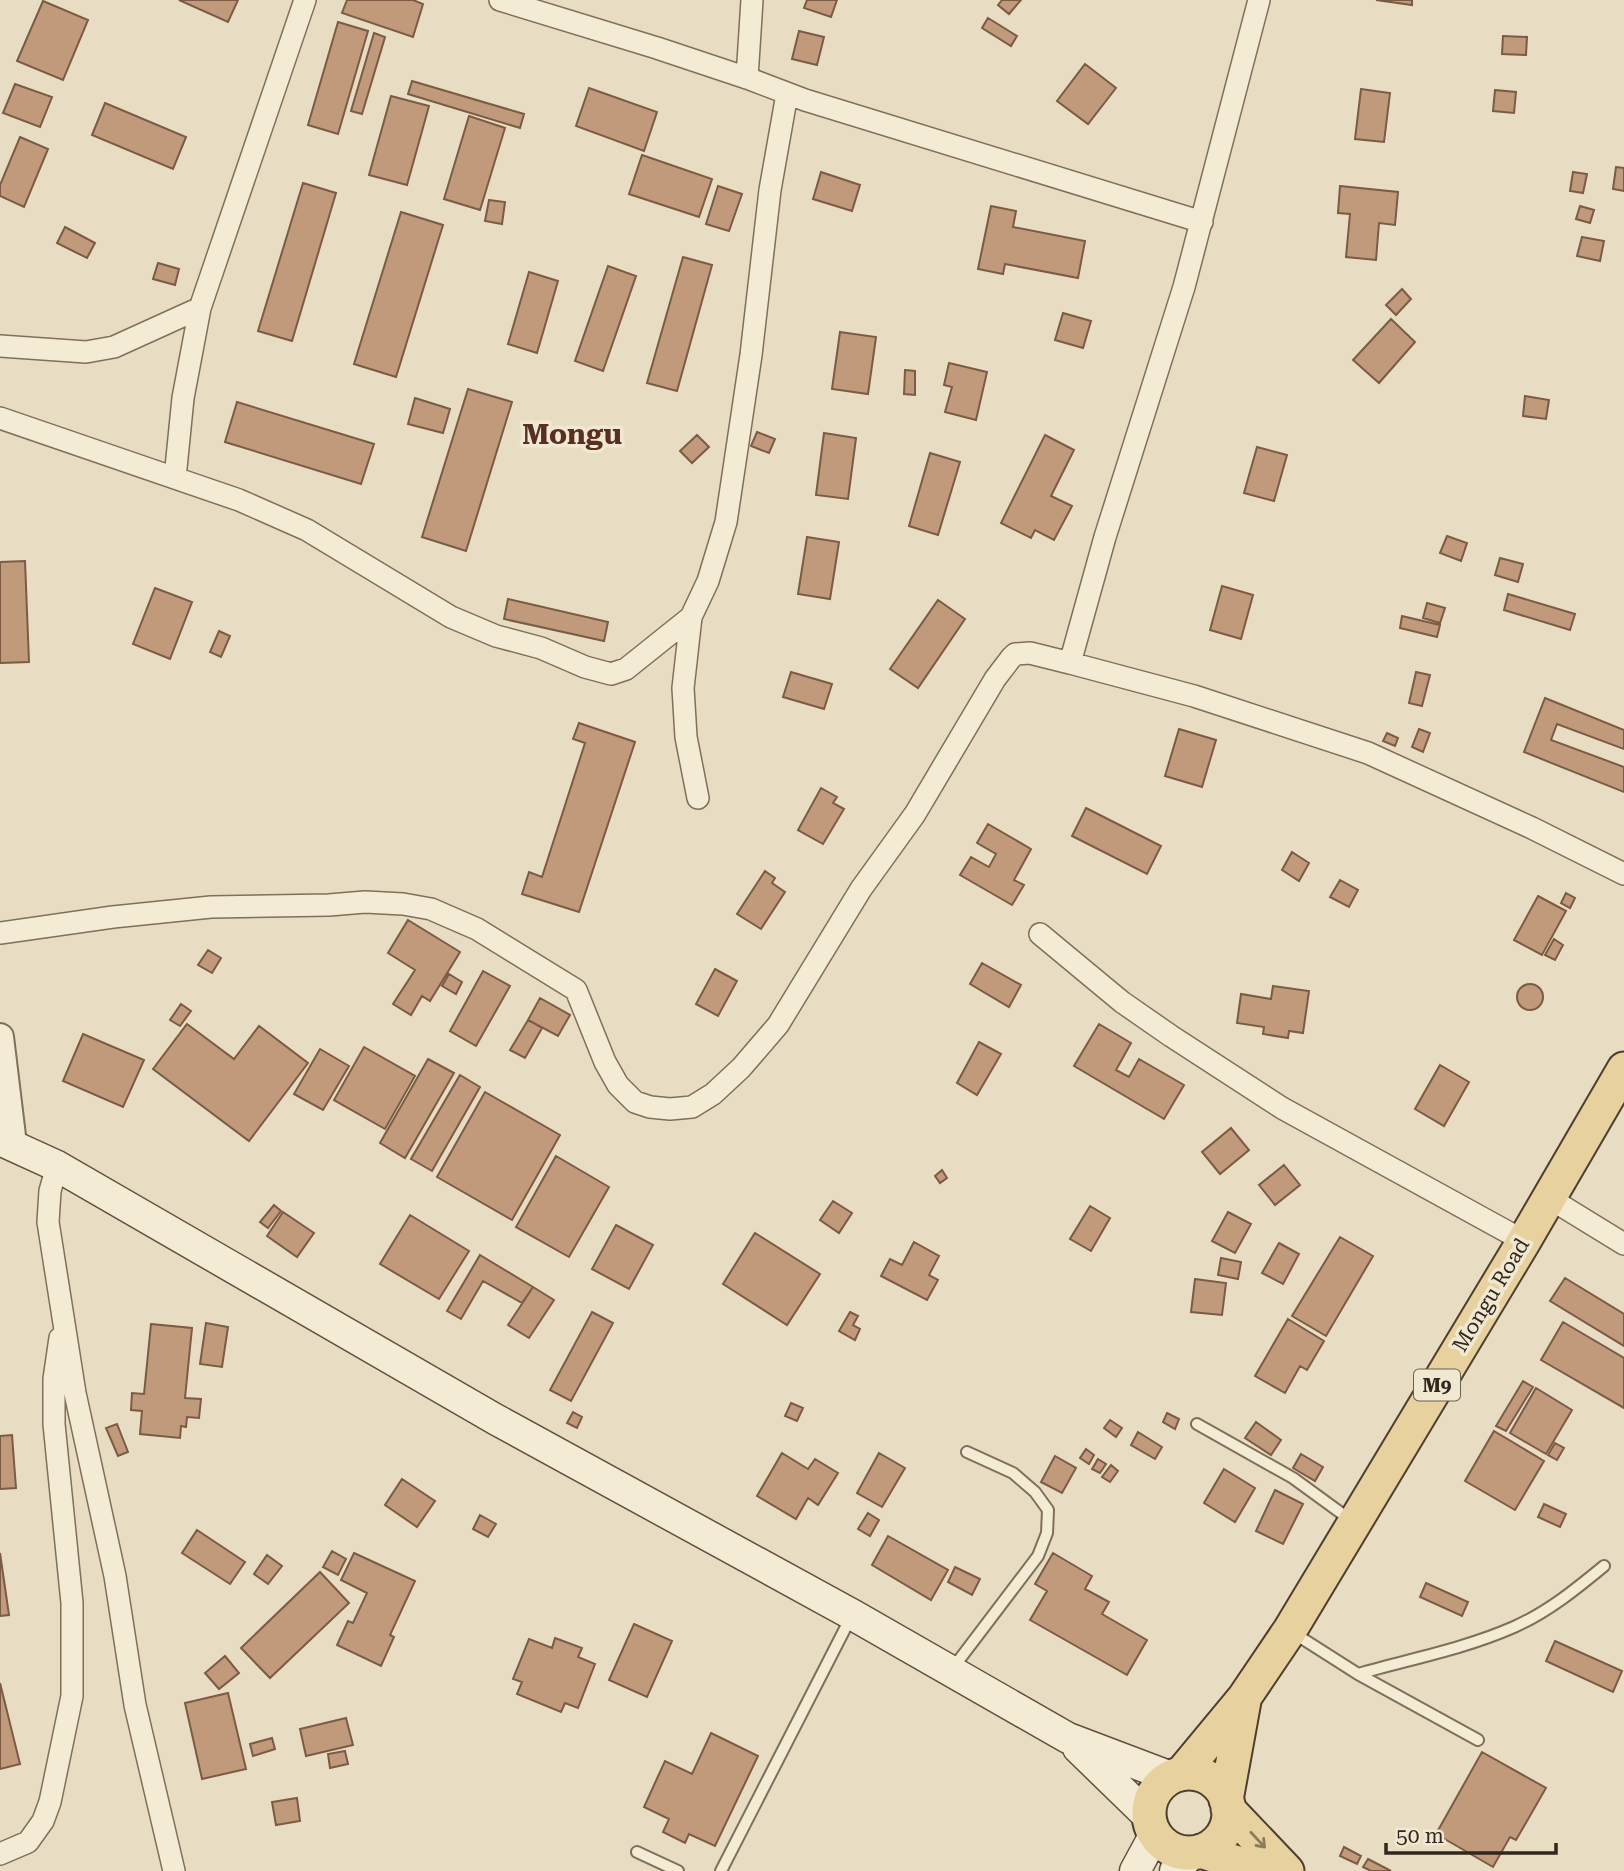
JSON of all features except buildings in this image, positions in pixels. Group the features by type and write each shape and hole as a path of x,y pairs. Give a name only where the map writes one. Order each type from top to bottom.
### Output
{"main road":[{"name":"Mongu Road","path":"1176,1775 1244,1698 1290,1630 1624,1069"},
{"path":"7,1142 57,1166 495,1419 853,1615 1068,1738 1176,1775"},
{"name":"Mongu Road","path":"1227,1804 1244,1698"},
{"path":"1068,1738 1152,1825 1167,1846 1189,1858 1261,1871"},
{"path":"1135,1871 1152,1825 1152,1798 1163,1783 1176,1775 1190,1773 1209,1778 1222,1791 1228,1818 1222,1834 1209,1847 1189,1858"},
{"path":"1227,1804 1287,1871"}],"street":[{"path":"176,478 183,398 201,308 305,0"},
{"path":"500,0 747,78 787,94 1202,222"},
{"path":"747,78 751,0"},
{"path":"1070,663 1105,537 1164,353 1202,222 1259,0"},
{"path":"698,798 686,737 683,688 691,617 708,581 726,522 751,355 770,190 787,94"},
{"path":"0,346 86,352 104,349 201,308"},
{"path":"0,418 239,500 307,530 451,617 496,636 541,648 585,667 611,674 626,668 691,617"},
{"path":"0,933 211,907 365,902 431,909 477,929 576,990 605,1062 618,1085 635,1102 660,1108 692,1107 713,1094 741,1068 778,1025 861,890 915,814 995,679 1015,654 1030,653 1194,696 1368,753 1532,828 1624,874"},
{"path":"1040,934 1122,1002 1171,1037 1282,1108 1524,1241"},
{"path":"0,1037 7,1142"},
{"path":"57,1166 50,1191 48,1222 75,1393 114,1576 135,1705 174,1871"},
{"path":"1549,1198 1624,1244"},
{"path":"0,1854 28,1842 43,1821 50,1802 72,1696 72,1603 54,1424 57,1352 64,1322"},
{"path":"156,1871 167,1845"}],"lane":[{"path":"1197,1424 1293,1478 1354,1522"},
{"path":"951,1670 1038,1556 1047,1533 1048,1510 1035,1492 1013,1473 967,1452"},
{"path":"1358,1674 1473,1643 1516,1626 1562,1600 1604,1566"},
{"path":"721,1871 853,1615"},
{"path":"1290,1630 1358,1674 1478,1740"},
{"path":"637,1852 678,1871"}],"district":[{"name":"Mongu","path":"572,434"}]}
